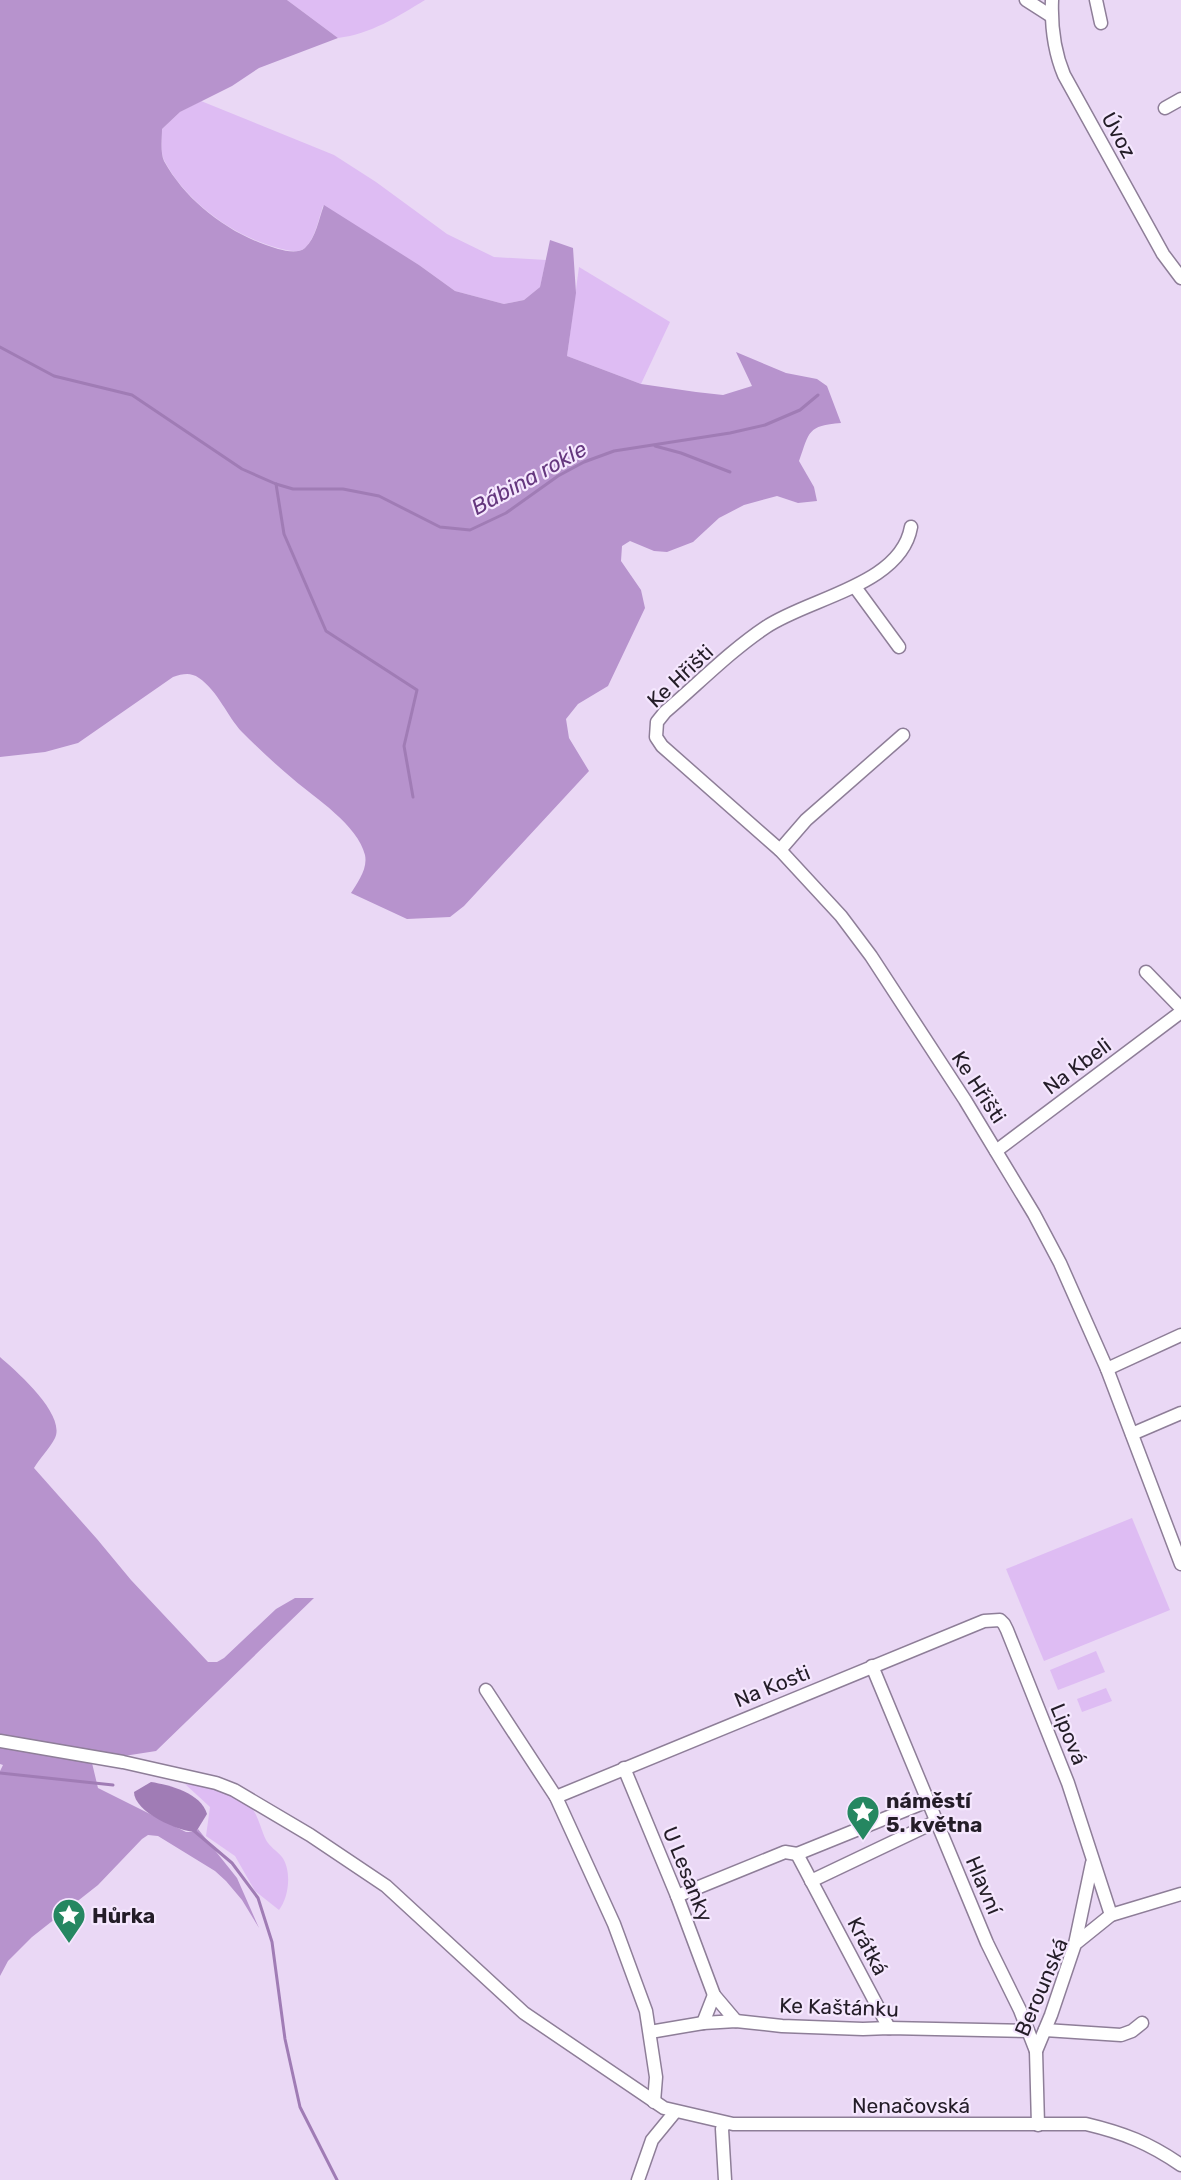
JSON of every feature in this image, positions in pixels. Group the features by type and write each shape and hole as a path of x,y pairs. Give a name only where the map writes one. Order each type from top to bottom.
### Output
{"street":[{"path":"1026,0 1052,16"},
{"name":"Úvoz","path":"1052,0 1056,55 1064,75 1163,254 1181,278"},
{"path":"1096,0 1101,23"},
{"path":"1166,108 1181,99"},
{"name":"Ke Hřišti","path":"911,527 903,549 894,559 855,587 804,607 767,627 674,705 657,722 656,737 662,746 780,850 841,916 871,956 996,1151 1060,1263 1107,1369 1181,1564"},
{"path":"855,587 899,647"},
{"path":"780,850 806,820 903,735"},
{"name":"Na Kbeli","path":"996,1151 1181,1010 1146,972"},
{"path":"1107,1369 1181,1335"},
{"path":"1132,1434 1181,1413"},
{"name":"Na Kosti","path":"556,1797 984,1622 1000,1620 1004,1624"},
{"name":"Lipová","path":"1004,1624 1068,1783 1111,1915"},
{"name":"Hlavní","path":"872,1666 987,1943 1036,2051"},
{"path":"486,1690 556,1797 614,1924 646,2011 656,2078 654,2102"},
{"name":"Nenačovská","path":"0,1741 123,1762 216,1783 234,1790 310,1835 386,1886 524,2013 654,2102 675,2112 725,2123 1086,2124 1118,2131 1150,2146 1181,2165"},
{"name":"U Lesanky","path":"624,1768 677,1896 714,1995 736,2021"},
{"path":"677,1896 785,1852 797,1854 928,1801"},
{"path":"797,1854 811,1881 937,1821"},
{"name":"Lipová","path":"1076,1944 1092,1861"},
{"name":"Krátká","path":"811,1881 889,2028"},
{"name":"Berounská","path":"1038,2125 1036,2051 1076,1944 1111,1915 1181,1894"},
{"path":"703,2023 714,1995"},
{"name":"Ke Kaštánku","path":"650,2032 703,2023 736,2021 863,2030 889,2028 1028,2031"},
{"path":"1045,2030 1121,2035 1132,2031 1142,2023"},
{"path":"638,2180 652,2140 675,2112"},
{"path":"725,2123 722,2129 725,2180"}],"shaded area":[{"path":"0,0 287,0 338,38 259,68 232,86 180,112 162,129 164,161 185,191 212,216 244,236 281,250 295,251 302,250 309,244 324,205 419,265 455,291 504,304 524,300 540,287 550,240 573,248 576,293 567,356 641,384 723,395 752,386 736,352 786,373 817,379 827,386 841,423 822,426 811,432 799,461 814,487 817,501 798,503 777,496 744,505 719,518 693,542 667,552 654,551 630,541 622,546 621,561 641,590 645,608 608,686 578,704 566,719 569,738 589,771 464,906 450,917 407,919 351,893 361,876 366,860 361,844 354,833 335,813 248,738 206,683 193,675 183,674 173,677 78,743 45,752 0,757"},
{"path":"287,0 425,0 373,29 338,38"},
{"path":"201,101 334,155 376,182 447,234 494,257 546,260 540,287 524,300 504,304 455,291 419,265 323,206 311,239 302,250 281,249 244,235 212,215 198,203 173,175 163,157 162,129 180,112"},
{"path":"579,267 670,322 641,384 567,356"},
{"path":"0,1357 38,1394 53,1417 56,1428 55,1438 34,1468 131,1580 208,1662 217,1662 224,1658 276,1609 295,1598 314,1598 156,1751 124,1756 11,1738 0,1734"},
{"path":"1132,1518 1170,1610 1044,1661 1006,1569"},
{"path":"1096,1651 1105,1672 1058,1690 1050,1670"},
{"path":"1106,1688 1112,1701 1082,1712 1077,1699"},
{"path":"0,1747 92,1763 98,1788 186,1832 196,1832 198,1829 237,1878 259,1928 242,1900 215,1871 158,1836 148,1835 98,1885 32,1937 8,1961 0,1976 0,1771 3,1765 0,1764"},
{"path":"151,1782 184,1791 192,1795 204,1807 207,1814 196,1832 169,1825 141,1807 134,1792"},
{"path":"185,1784 228,1793 244,1801 253,1809 266,1840 282,1857 287,1869 287,1891 279,1910 255,1891 235,1856 206,1836 210,1807"}],"waterway":[{"name":"Bábina rokle","path":"0,347 54,376 132,395 242,469 276,484 293,489 343,489 379,496 440,527 470,530 506,513 558,476 584,462 614,451 730,433 765,425 800,410 818,395"},
{"path":"655,446 681,453 730,472"},
{"path":"276,484 284,534 326,631 417,690 404,746 413,797"},
{"path":"0,1773 113,1785"},
{"path":"193,1830 232,1863 258,1898 272,1942 285,2039 300,2107 337,2180"}],"place":[{"name":"náměstí 5. května","path":"863,1841"},
{"name":"Hůrka","path":"69,1944"}]}
